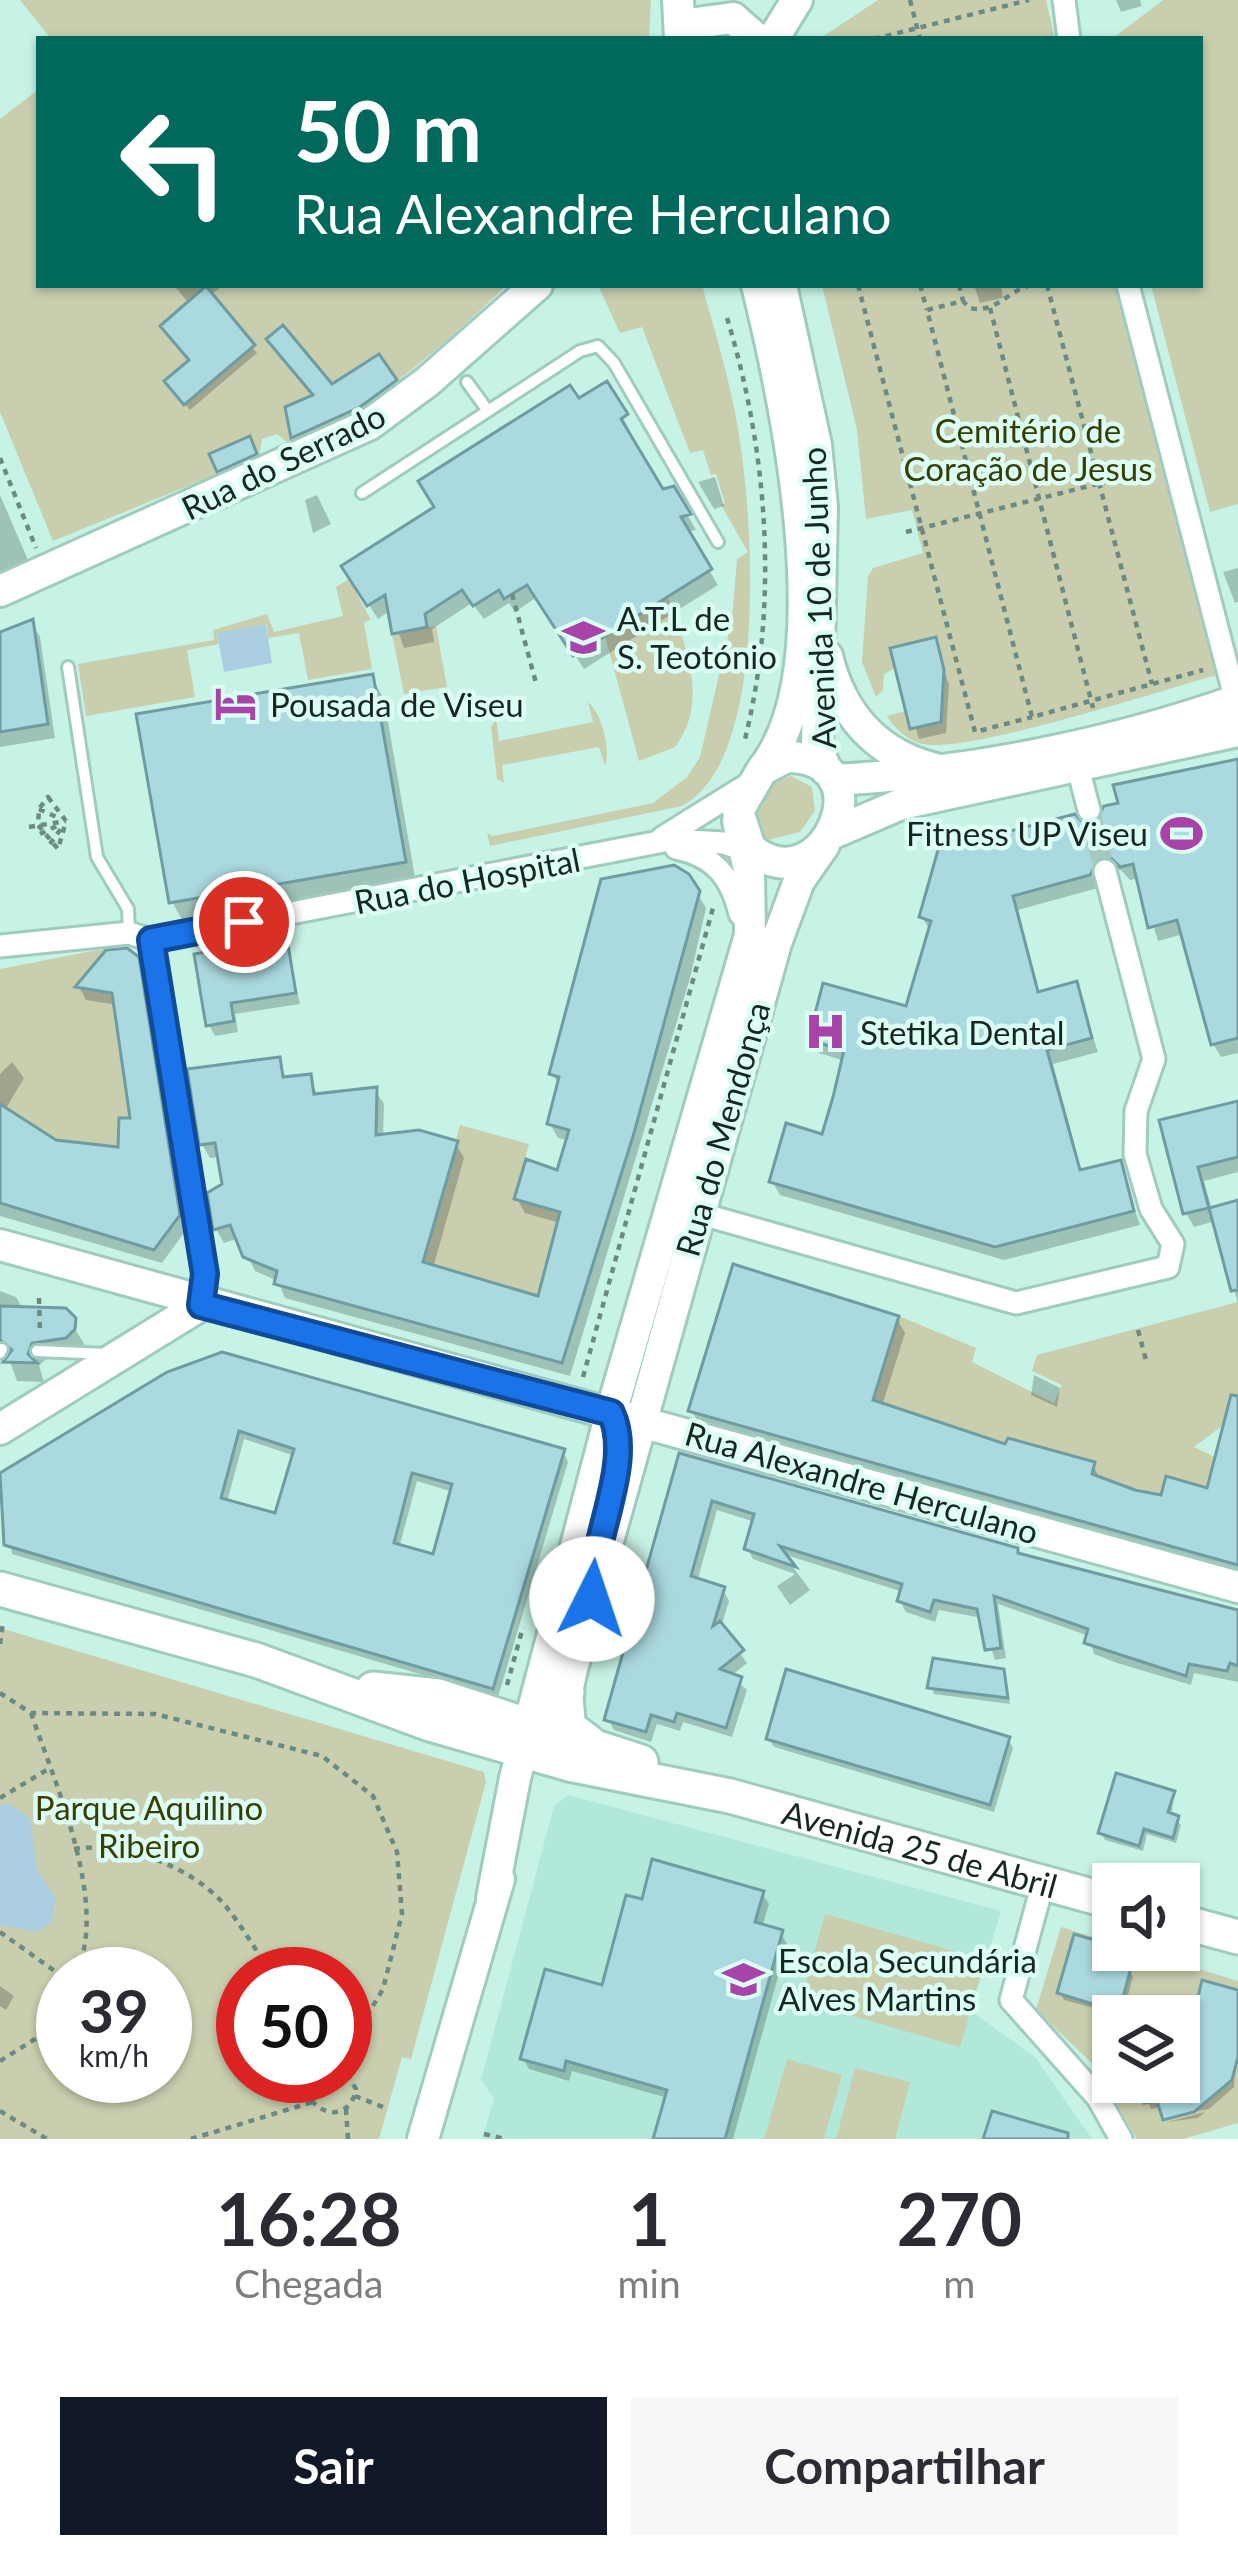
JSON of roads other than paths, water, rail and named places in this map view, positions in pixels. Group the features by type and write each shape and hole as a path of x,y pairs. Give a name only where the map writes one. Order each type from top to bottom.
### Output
{"main road":[{"path":"775,36 797,0"},
{"path":"691,20 720,16 748,21"},
{"name":"Rua do Serrado","path":"0,591 370,424 427,382 534,288"},
{"name":"Avenida 10 de Junho","path":"752,766 783,736 791,707 801,562 789,415 763,288"},
{"name":"Avenida 10 de Junho","path":"764,288 816,446 821,626 817,747 830,775"},
{"path":"821,626 838,692 862,728 902,758 943,770"},
{"path":"746,841 791,861 901,804 1086,766 1238,710"},
{"path":"830,775 943,770 1238,710"},
{"path":"1086,766 1111,768 1238,744"},
{"path":"744,958 752,913 739,806 752,766 801,757 830,775 841,799 828,839"},
{"name":"Rua do Mendonça","path":"625,1418 698,1213 788,903 828,839"},
{"name":"Rua do Mendonça","path":"625,1418 637,1330 744,958"},
{"name":"Rua Alexandre Herculano","path":"0,1245 201,1305 569,1396 625,1418 1238,1587"},
{"path":"0,1429 201,1305"},
{"name":"Rua do Mendonça","path":"569,1396 610,1377 637,1330"},
{"path":"569,1396 598,1465"},
{"path":"423,2139 549,1696 571,1605 578,1540 598,1465 625,1418"},
{"path":"537,1737 592,1599 595,1544 619,1459 625,1418"},
{"name":"Avenida 25 de Abril","path":"9,1586 341,1688 430,1724 537,1737 1092,1896"},
{"path":"1200,1927 1238,1937"}],"street":[{"path":"1064,0 1069,36"},
{"path":"1129,288 1238,710"},
{"name":"Rua do Hospital","path":"651,845 752,766"},
{"path":"1086,766 1089,810"},
{"name":"Rua do Hospital","path":"0,946 140,936 651,845 697,839 746,841"},
{"name":"Rua do Mendonça","path":"651,845 698,853 728,878 742,923 744,958"},
{"path":"698,1213 1016,1303 1168,1267 1173,1244 1150,1209 1135,1154 1136,1111 1154,1059 1105,871"},
{"path":"140,936 205,1274 201,1305"},
{"path":"1042,1883 1011,2000 1098,2098 1121,2139"}],"lane":[{"path":"362,494 580,351 598,346 614,362 718,542"},
{"path":"467,382 488,412"},
{"path":"68,667 97,857 140,936"},
{"path":"39,1351 124,1355"}],"water":[{"path":"266,624 272,663 224,672 217,633"},
{"path":"10,1804 30,1818 37,1870 55,1896 53,1920 37,1932 0,1925 0,1805"}],"tunnel":[{"path":"1089,810 1105,871"}],"place":[{"name":"A.T.L de S. Teotónio","path":"583,637"},
{"name":"Pousada de Viseu","path":"236,704"},
{"name":"Fitness UP Viseu","path":"1182,833"},
{"name":"Stetika Dental","path":"826,1032"},
{"name":"Escola Secundária Alves Martins","path":"744,1979"}],"park label":[{"name":"Cemitério de Coração de Jesus","path":"1028,449"},
{"name":"Parque Aquilino Ribeiro","path":"149,1826"}]}
